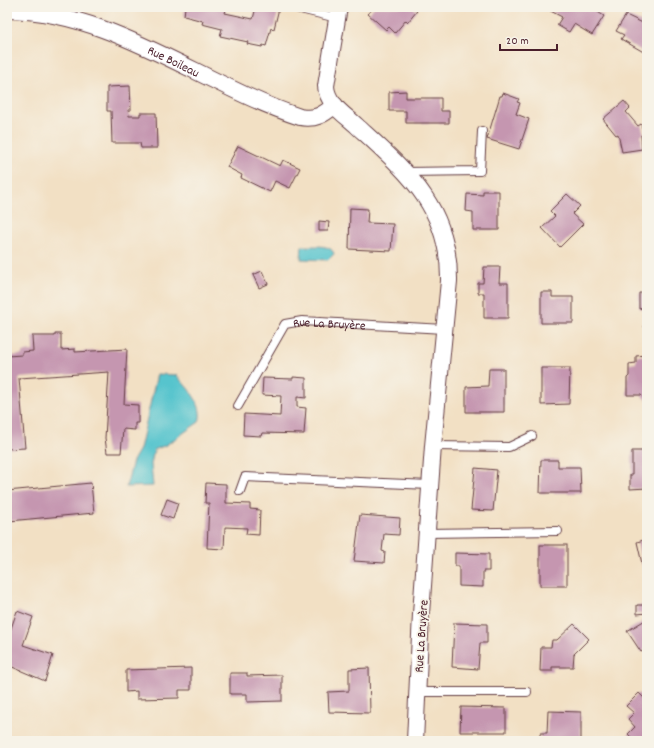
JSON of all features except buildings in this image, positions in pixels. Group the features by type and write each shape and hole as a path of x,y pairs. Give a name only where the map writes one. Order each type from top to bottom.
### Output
{"street":[{"name":"Rue Boileau","path":"7,10 29,10 62,16 105,30 300,117 315,118 322,116 335,106"},
{"name":"Rue La Bruyère","path":"338,12 326,94 335,106 404,172 430,204 444,236 449,260 449,282 430,485 416,692 415,741"}],"lane":[{"path":"292,7 338,12"},
{"path":"404,172 480,171 482,131"},
{"name":"Rue La Bruyère","path":"238,406 285,324 302,321 444,329"},
{"path":"433,446 509,447 532,436"},
{"path":"240,491 245,477 430,485"},
{"path":"427,533 558,531"},
{"name":"Rue La Bruyère","path":"416,692 527,692"}],"water":[{"path":"302,246 320,246 329,248 334,254 328,260 301,259"},
{"path":"157,374 176,375 185,385 197,403 200,416 199,422 166,445 154,450 151,464 153,486 126,487 133,461 140,449"}]}
